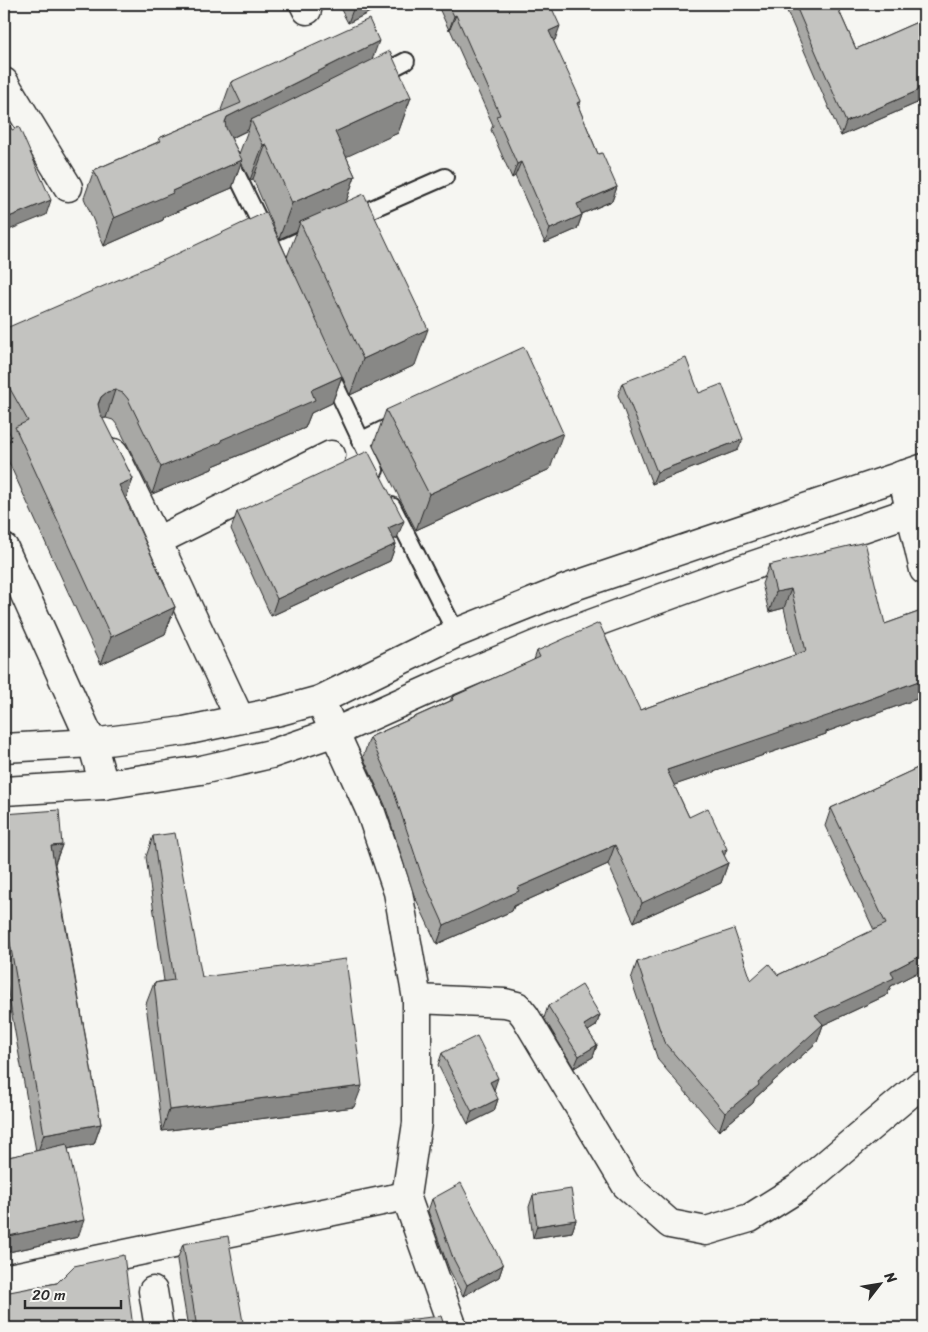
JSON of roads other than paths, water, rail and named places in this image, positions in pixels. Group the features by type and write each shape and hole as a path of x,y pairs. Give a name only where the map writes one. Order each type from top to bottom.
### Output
{"street":[{"path":"4,82 68,187"},
{"path":"104,433 240,719"},
{"path":"157,541 331,455"},
{"path":"4,748 92,743 184,731 280,711 320,700 456,633 568,588 913,471 924,570"},
{"path":"4,792 104,785 201,770 262,756 335,732 442,684 550,639 722,576 918,509"},
{"path":"4,548 92,743 104,785"},
{"path":"320,700 370,810 398,892 416,999 417,1123 406,1196 454,1328"},
{"path":"416,999 505,1003 517,1006 525,1016 626,1184 670,1224 706,1231 750,1218 798,1188 923,1085"},
{"path":"4,1279 406,1196"},
{"path":"153,1292 159,1328"}],"lane":[{"path":"363,82 406,61"},
{"path":"276,125 225,151 282,270"},
{"path":"274,252 445,177"},
{"path":"323,360 360,441 456,633"},
{"path":"360,441 413,416"}]}
